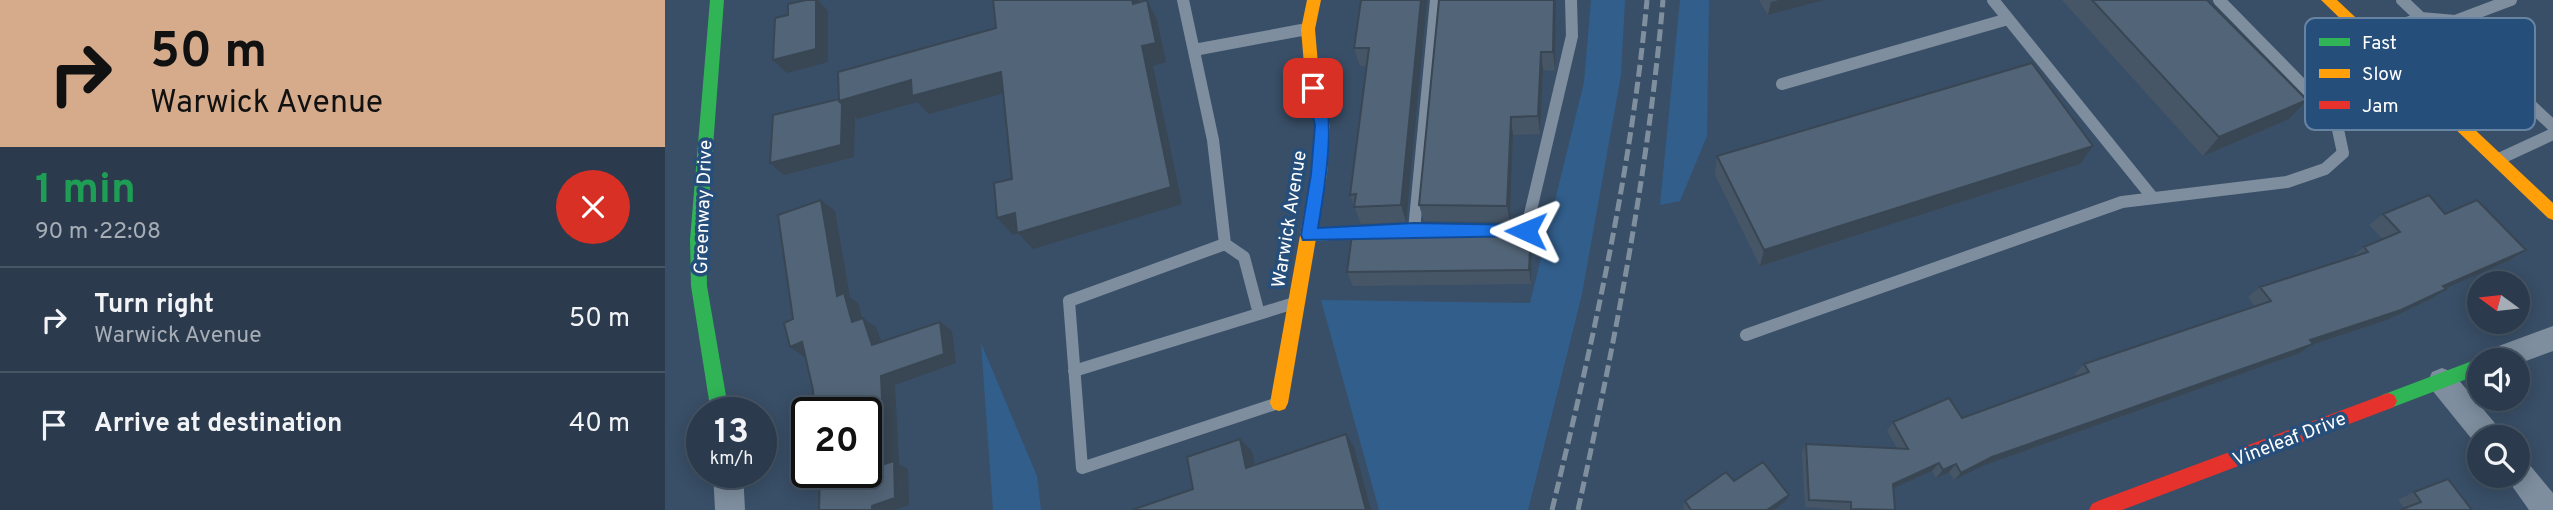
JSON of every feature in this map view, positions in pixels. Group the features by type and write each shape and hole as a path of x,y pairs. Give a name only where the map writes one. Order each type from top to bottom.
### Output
{"street":[{"name":"Greenway Drive","path":"717,0 698,240 699,286 717,397"},
{"name":"Warwick Avenue","path":"1279,403 1319,174 1322,125 1313,88 1308,29 1314,0"},
{"path":"2329,0 2347,18"},
{"path":"2466,130 2553,213"},
{"path":"2527,348 2553,338"},
{"name":"Vineleaf Drive","path":"2098,510 2467,371"},
{"path":"2442,381 2478,425"},
{"path":"729,488 730,510"},
{"path":"2530,488 2548,510"}],"lane":[{"path":"1184,0 1213,140 1225,244 1244,257 1259,314"},
{"path":"1414,230 1436,0"},
{"path":"1476,231 1526,231 1572,36 1571,0"},
{"path":"1993,0 2153,198"},
{"path":"2219,0 2305,88"},
{"path":"2402,0 2421,18"},
{"path":"2463,18 2511,0"},
{"path":"1782,84 2008,19"},
{"path":"1194,50 1308,29"},
{"path":"2535,109 2553,126"},
{"path":"1747,335 2122,202 2287,183 2325,169 2343,153 2340,130"},
{"path":"2497,160 2553,134"},
{"path":"1308,235 1379,232"},
{"path":"1225,244 1069,301 1081,468 1279,403"},
{"path":"1074,371 1296,302"}],"shaded area":[{"path":"1591,0 1625,0 1621,75 1582,294 1528,510 1379,510 1321,300 1530,303 1584,82"},
{"path":"1680,0 1709,0 1707,136 1680,201 1660,205"},
{"path":"981,343 1037,476 1041,510 993,510"}],"building":[{"path":"816,0 816,49 773,60 775,18 788,15 788,4"},
{"path":"993,0 1132,0 1133,4 1147,0 1156,43 1142,46 1171,187 1017,233 1015,213 997,218 994,183 1012,179 1001,72 912,96 911,80 839,101 838,72 996,28"},
{"path":"1361,0 1421,0 1401,205 1354,207 1356,194 1350,195 1369,48 1354,48"},
{"path":"1439,0 1554,0 1553,52 1541,52 1538,116 1511,117 1507,206 1419,205"},
{"path":"2092,0 2207,0 2305,98 2305,101 2219,137"},
{"path":"2032,63 2093,146 1764,250 1717,156"},
{"path":"839,99 842,104 841,145 770,163 773,115"},
{"path":"2429,195 2445,214 2477,200 2526,250 2478,271 2467,271 2467,276 2443,286 2446,289 2401,310 2310,340 2313,344 1992,457 1961,473 1956,464 1943,470 1939,463 1893,484 1895,510 1851,509 1851,502 1809,500 1806,444 1908,449 1893,422 1949,398 1962,418 2089,372 2084,364 2271,301 2260,287 2368,252 2364,247 2400,232 2383,214"},
{"path":"821,200 837,296 844,293 852,322 863,318 872,345 940,322 944,354 881,376 882,397 813,397 802,342 790,347 784,323 793,319 778,215"},
{"path":"1507,225 1507,232 1531,232 1529,270 1347,272 1353,227"},
{"path":"882,398 885,464 894,461 895,498 872,506 872,510 819,510 820,488 882,488"},
{"path":"1346,434 1366,510 1132,510 1193,489 1187,457 1240,439 1246,468"},
{"path":"1763,462 1789,495 1767,510 1691,510 1685,501 1726,472 1734,481"},
{"path":"2448,479 2472,510 2400,510 2421,502 2414,492"}],"railway":[{"path":"1552,510 1582,383 1621,193 1647,0"},
{"path":"1578,510 1629,256 1649,129 1663,0"}],"traffic: fast":[{"path":"717,0 698,240 699,286 717,397"},
{"path":"2388,401 2467,371"}],"traffic: slow":[{"path":"1279,403 1319,174 1323,126 1313,88 1308,29 1314,0"},
{"path":"2328,0 2347,18"},
{"path":"2465,130 2553,213"}],"traffic: jam":[{"path":"2098,510 2388,401"}],"route":[{"path":"1313,88 1322,125 1319,174 1308,235 1414,230 1526,231"}]}
